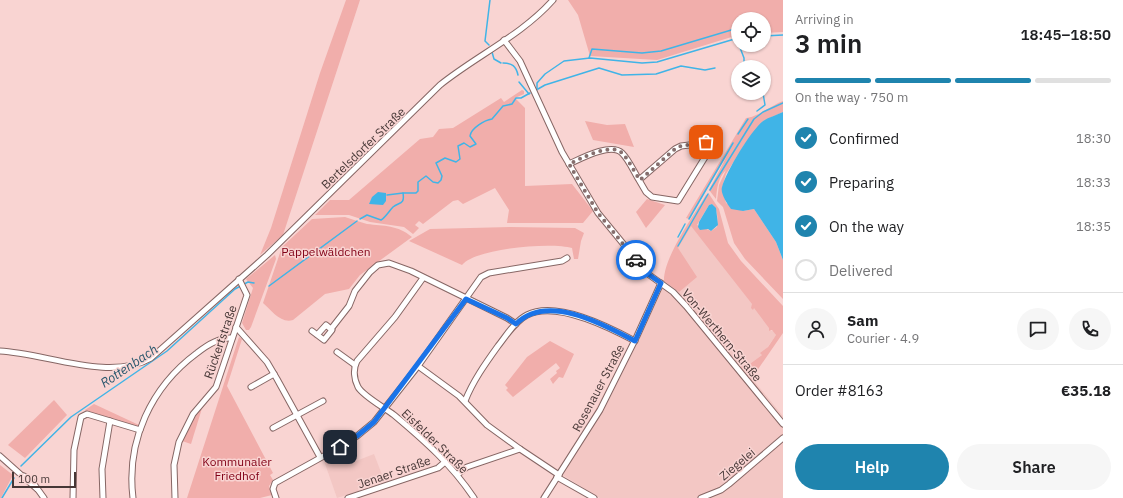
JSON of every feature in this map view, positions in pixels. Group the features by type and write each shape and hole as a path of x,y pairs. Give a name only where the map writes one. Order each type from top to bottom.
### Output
{"street":[{"name":"Bertelsdorfer Straße","path":"0,351 85,365 110,367 136,365 147,361 157,354 218,299 242,283 440,86 530,22 553,0"},
{"name":"Von-Werthern-Straße","path":"504,40 520,61 533,92 569,164 605,223 648,274 673,292 686,306 783,424"},
{"path":"569,164 590,153 617,150 623,154 648,194 652,197 678,202 707,154 708,146 706,142 681,146 675,149 640,180"},
{"path":"276,498 272,489 274,483 357,436 374,422 418,366 485,274 562,261 567,258"},
{"path":"312,331 324,340 349,306 355,291 370,272 378,265 395,264 507,318 516,324"},
{"path":"337,352 355,365 376,337 395,317 423,278"},
{"name":"Rückertstraße","path":"175,498 174,465 179,442 192,414 216,387 247,295 242,283"},
{"name":"Rosenauer Straße","path":"544,498 600,410 635,341 661,283"},
{"path":"465,401 482,368 516,324 528,314 536,312 562,312 590,319 635,341"},
{"path":"317,335 326,325 331,329"},
{"path":"236,327 267,362 298,415 320,457"},
{"path":"133,498 132,461 144,417 160,389 177,369 204,347 215,341 232,338"},
{"name":"Eisfelder Straße","path":"355,365 354,377 358,388 386,408 458,474 474,498"},
{"path":"418,366 465,401 487,425 558,476 594,498"},
{"path":"251,387 274,374"},
{"path":"273,428 323,401"},
{"path":"73,498 72,468 80,417 87,414 140,430"},
{"path":"103,498 102,469 110,421"},
{"name":"Ziegelei","path":"701,498 721,490 783,438"},
{"path":"458,474 467,467 520,449"},
{"path":"0,456 37,489 44,498"},
{"name":"Jenaer Straße","path":"348,498 438,468 445,462"}],"shaded area":[{"path":"691,225 770,328 769,331 774,331 776,335 762,355 747,366 741,367 783,416 783,498 600,498 561,474 664,281 679,292 678,248"},
{"path":"348,445 356,461 374,454 384,480 358,488 359,491 337,498 323,458"}],"green space":[{"path":"346,0 360,0 283,235 260,255 271,228 320,73"},
{"path":"568,0 783,0 783,32 771,33 771,12 731,12 731,37 657,60 590,56 578,15"},
{"path":"522,90 524,91 524,94 515,98 525,108 525,186 572,184 593,211 583,223 507,223 509,210 495,188 463,204 458,200 453,201 423,224 419,221 415,225 419,228 413,234 404,227 370,222 349,215 315,215 330,200 349,200 420,139 433,137 439,129 453,128 501,98 504,102"},
{"path":"783,101 783,112 763,121 744,145 726,174 722,188 726,203 743,211 754,209 776,242 783,260 783,299 745,259 734,243 723,207 717,201 719,185 726,170 723,173 717,187 716,199 709,190 729,152 689,219 686,218 746,118 754,116"},
{"path":"585,121 607,125 625,124 634,147 593,140"},
{"path":"709,194 719,209 728,243 741,261 783,306 783,333 752,378 741,367 745,364 747,366 762,355 760,353 768,347 776,335 772,330 769,331 769,328 754,308 753,310 751,308 752,304 691,226 678,248 697,277 679,292 664,281 668,261 680,237 706,195","holes":["712,204 717,214 717,227 711,231 697,225 709,205"]},
{"path":"647,199 665,205 646,228 636,212"},
{"name":"Pappelwäldchen","path":"345,217 367,224 396,228 412,237 360,275 349,289 325,294 293,320 289,321 280,318 263,303 282,247 312,219"},
{"path":"510,227 575,228 584,233 578,259 574,259 572,248 562,246 532,246 482,254 470,259 462,265 409,241 430,229"},
{"path":"275,255 276,259 251,327 249,330 246,330 242,323 253,288 246,279"},
{"name":"Kommunaler Friedhof","path":"239,337 242,339 227,386 273,473 270,475 273,480 269,486 272,495 260,498 187,498"},
{"path":"550,341 574,354 563,378 559,377 553,384 550,379 560,368 556,363 513,397 506,390 508,388 505,385 527,357"},
{"path":"54,400 67,415 25,458 8,445"},
{"path":"94,404 139,425 137,427 87,412 85,410"},
{"path":"203,405 191,444 182,441 191,421"},
{"path":"0,465 13,475 1,498 0,498"}],"water":[{"path":"783,112 783,260 776,242 754,209 743,211 731,209 724,198 722,187 734,162 758,126 768,118"},
{"path":"378,192 386,193 386,201 383,205 369,204 372,197"},
{"path":"712,204 716,208 718,225 711,231 708,229 700,230 698,227 699,222 709,205"}],"waterway":[{"path":"489,45 485,41 490,0"},
{"path":"589,58 592,49 642,53 661,51 731,30"},
{"path":"771,36 783,35"},
{"path":"537,90 537,83 545,74 564,61 590,58 642,63 657,62 731,40"},
{"path":"492,52 494,59 501,63"},
{"path":"742,52 744,60"},
{"path":"503,63 513,66 518,75"},
{"path":"538,89 545,85 599,68 622,75 656,74 681,66 705,70 715,68"},
{"path":"519,82 529,94"},
{"path":"360,219 367,215 381,220 393,207 401,203 403,200 403,193 416,193 418,191 418,182 426,176 433,182 438,183 442,176 436,163 445,158 456,162 460,159 458,146 464,143 470,147 476,144 470,136 476,127 492,119 503,106 512,104 516,98 521,98 530,93"},
{"path":"757,111 765,105 764,100"},
{"path":"710,190 754,119 763,112 783,103"},
{"path":"738,134 748,119"},
{"path":"689,219 733,143"},
{"path":"387,195 403,193"},
{"path":"678,246 708,194"},
{"path":"269,286 357,221"},
{"path":"678,237 685,224"},
{"name":"Rottenbach","path":"21,466 71,417 167,351 235,289 248,282 254,283"},
{"name":"Rottenbach","path":"2,498 14,478"}],"way so far":[{"path":"636,260 619,241 598,213 569,164 590,153 617,150 623,154 640,180 675,149 681,146 706,142"}],"route":[{"path":"340,447 357,436 374,422 386,408 466,299 507,318 516,324 528,314 539,311 562,312 590,319 635,341 653,304 661,283 648,274 636,260"}]}
